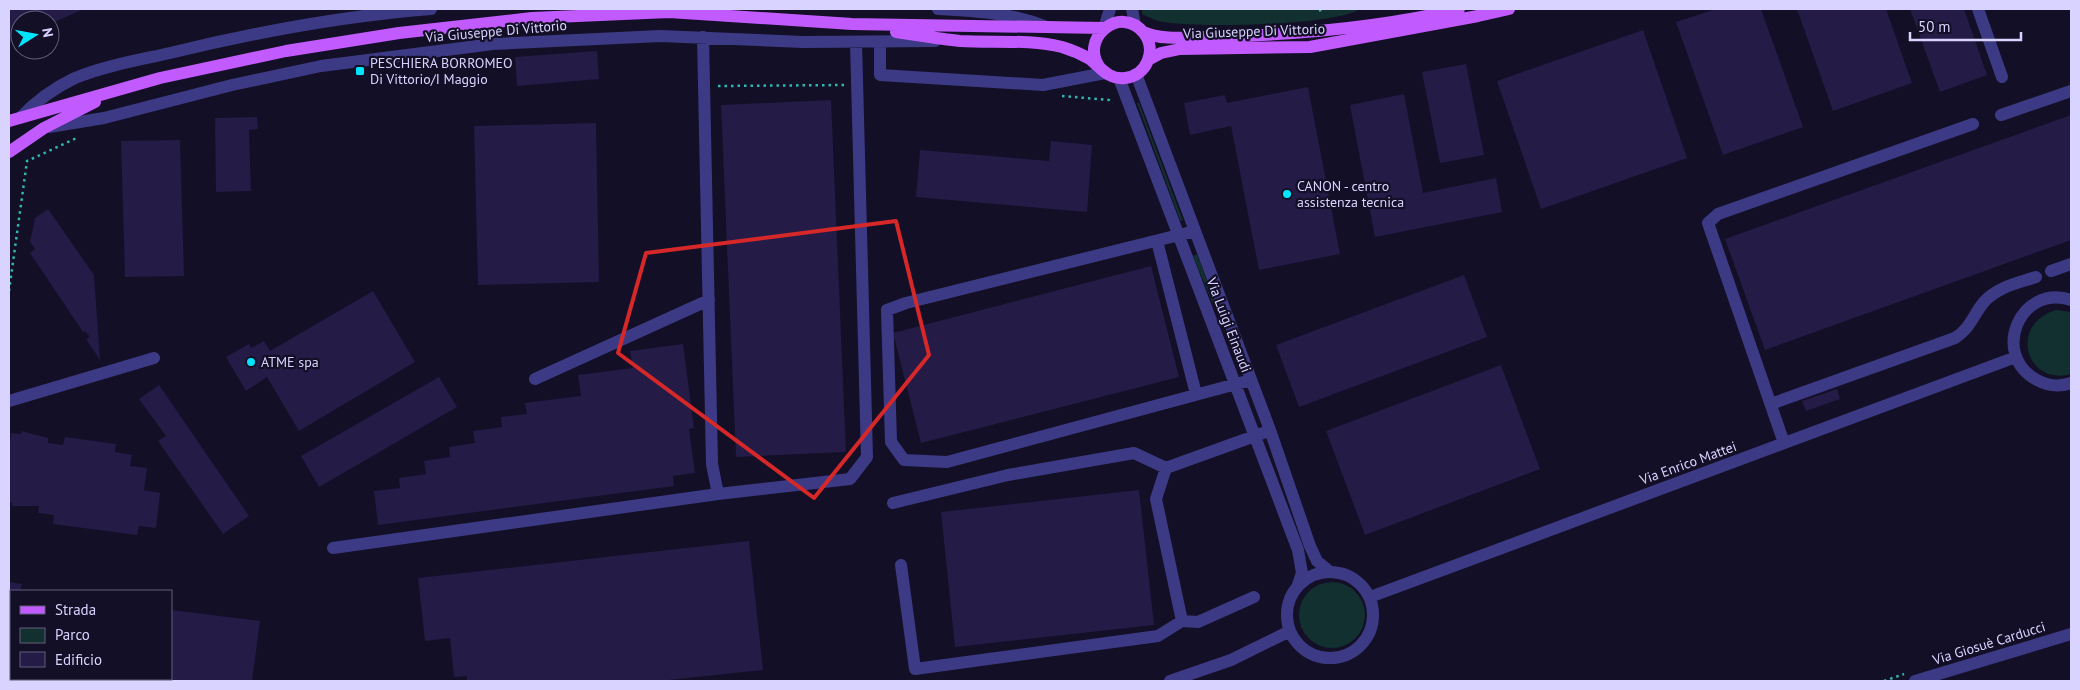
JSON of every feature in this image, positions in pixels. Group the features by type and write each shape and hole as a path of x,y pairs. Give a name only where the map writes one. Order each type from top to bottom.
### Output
{"main road":[{"name":"Via Giuseppe Di Vittorio","path":"14,119 122,88 238,60 346,40 523,19 669,12 852,24 1052,29 1104,28 1119,22 1139,28 1153,35 1186,37 1279,34 1398,21 1459,9"},
{"name":"Via Giuseppe Di Vittorio","path":"1136,74 1143,69 1148,60 1161,53 1180,49 1310,47 1509,9"},
{"name":"Via Giuseppe Di Vittorio","path":"852,24 958,41 1056,46 1078,53 1103,71 1119,78"},
{"path":"1103,71 1095,60 1094,48 1096,38 1104,28"},
{"path":"1139,28 1149,44 1148,60"},
{"path":"1119,78 1136,74"},
{"name":"Via Giuseppe Di Vittorio","path":"9,152 44,128 122,88"}],"street":[{"name":"Via Giuseppe Di Vittorio","path":"14,119 44,96 76,78 142,59 263,33 378,14 431,9"},
{"name":"Via Giuseppe Di Vittorio","path":"938,9 990,12 1022,17 1052,29"},
{"path":"1104,28 1110,9"},
{"path":"1132,9 1139,28"},
{"path":"1978,9 2002,77"},
{"name":"Via Giuseppe Di Vittorio","path":"44,128 104,118 270,76 395,56 535,41 660,36 856,42 958,41"},
{"path":"703,37 712,464 718,494"},
{"path":"333,548 718,494 850,479 867,457 856,42"},
{"path":"880,42 880,75 1043,84 1103,71"},
{"name":"Via Luigi Einaudi","path":"1136,74 1270,430 1310,546 1318,561 1329,571"},
{"name":"Via Luigi Einaudi","path":"1119,78 1298,550 1302,573 1298,585"},
{"path":"2001,115 2071,90"},
{"path":"1784,443 1708,223 1712,217 1973,124"},
{"path":"1195,231 906,303 887,310 891,442 904,460 947,462 1251,380"},
{"path":"1157,241 1196,394"},
{"path":"2051,271 2071,264"},
{"path":"1770,404 1955,338 1964,333 1983,303 1992,294 2002,288 2036,277"},
{"path":"2071,300 2053,297 2042,300 2023,313 2014,334 2016,357 2031,377 2042,383 2054,385 2071,383"},
{"path":"535,379 709,300"},
{"name":"Via Enrico Mattei","path":"1370,597 2016,357"},
{"path":"9,401 154,358"},
{"path":"893,503 1008,475 1134,454 1166,468 1270,430"},
{"path":"1166,468 1156,499 1182,621"},
{"path":"901,565 916,675 1158,636 1182,621 1198,622 1254,597"},
{"path":"1329,571 1342,573 1353,578 1363,586 1370,597 1374,610 1373,625 1367,638 1358,649 1346,656 1333,659 1307,652 1297,643 1290,631 1287,619 1287,607 1298,585 1307,577 1329,571"},
{"path":"1170,681 1231,660 1290,631"},
{"name":"Via Giosuè Carducci","path":"1915,681 2071,634"}],"path":[{"path":"1320,9 1321,15"},
{"path":"9,291 27,160 82,134"}],"highlighted area":[{"path":"896,221 929,355 814,498 618,353 646,253"}],"green space":[{"path":"1142,9 1360,9 1345,15 1295,22 1204,25 1155,20 1142,14"},
{"path":"1137,103 1139,103 1183,221 1180,220"},
{"path":"1197,254 1216,305 1214,307 1193,256"},
{"path":"2056,310 2071,312 2071,374 2055,376 2043,371 2034,363 2029,352 2028,340 2032,328 2041,317"},
{"path":"1332,582 1345,585 1355,592 1362,602 1365,615 1362,628 1355,638 1345,645 1332,648 1319,645 1309,638 1302,628 1299,615 1302,602 1309,592 1319,585"}],"building":[{"path":"9,9 84,9 60,20 60,10 10,10 9,43"},
{"path":"1716,9 1761,9 1803,127 1723,155 1676,22"},
{"path":"1797,9 1886,9 1912,83 1833,111"},
{"path":"1910,9 1964,9 1987,75 1940,92"},
{"path":"1643,30 1687,158 1541,209 1497,81"},
{"path":"597,51 599,79 517,86 515,57"},
{"path":"1466,64 1484,155 1440,163 1422,72"},
{"name":"CANON - centro assistenza tecnica","path":"1308,87 1340,254 1259,270 1231,126 1190,135 1184,103 1225,95 1227,103"},
{"path":"1404,94 1423,193 1496,178 1502,212 1375,237 1350,105"},
{"path":"831,100 846,452 736,457 721,105"},
{"path":"2071,115 2071,240 1765,350 1725,239"},
{"path":"257,117 258,129 249,130 251,191 216,192 215,118"},
{"path":"596,123 599,282 478,285 474,126"},
{"path":"180,140 184,276 125,277 121,141"},
{"path":"1051,141 1092,145 1087,212 916,197 920,150 1049,161"},
{"path":"48,209 94,275 100,360 86,339 90,337 85,331 83,332 30,253 35,249 30,242 35,218"},
{"path":"1151,266 1179,377 921,443 893,333"},
{"path":"1464,275 1487,337 1299,407 1276,345"},
{"path":"373,291 415,362 299,431 267,377 246,391 226,357 249,344 251,348 264,341 270,351"},
{"path":"683,344 694,428 689,429 695,473 673,476 674,486 378,525 374,491 400,488 399,478 426,474 424,461 450,457 449,447 475,443 473,431 502,427 501,417 527,414 525,403 581,396 578,375 633,368 630,351"},
{"path":"1501,365 1540,469 1365,535 1326,431"},
{"path":"439,377 457,407 319,487 301,456"},
{"path":"159,385 249,516 223,534 158,441 166,436 139,399"},
{"path":"1837,389 1840,399 1806,411 1802,401"},
{"path":"21,431 48,438 48,443 63,445 65,437 116,444 115,452 132,455 130,466 147,468 144,490 160,493 156,528 139,526 137,535 53,524 54,515 38,513 39,506 12,506 12,503 9,502 11,433 21,434"},
{"path":"1139,490 1154,625 955,647 941,512"},
{"path":"749,541 763,670 659,681 467,681 467,676 454,677 450,638 425,641 418,578"},
{"path":"9,582 22,584 20,590 10,590 10,680 172,680 172,610 260,621 252,681 9,681"}],"place":[{"name":"PESCHIERA BORROMEO Di Vittorio/I Maggio","path":"360,71"},
{"name":"CANON - centro assistenza tecnica","path":"1287,194"},
{"name":"ATME spa","path":"251,362"}]}
